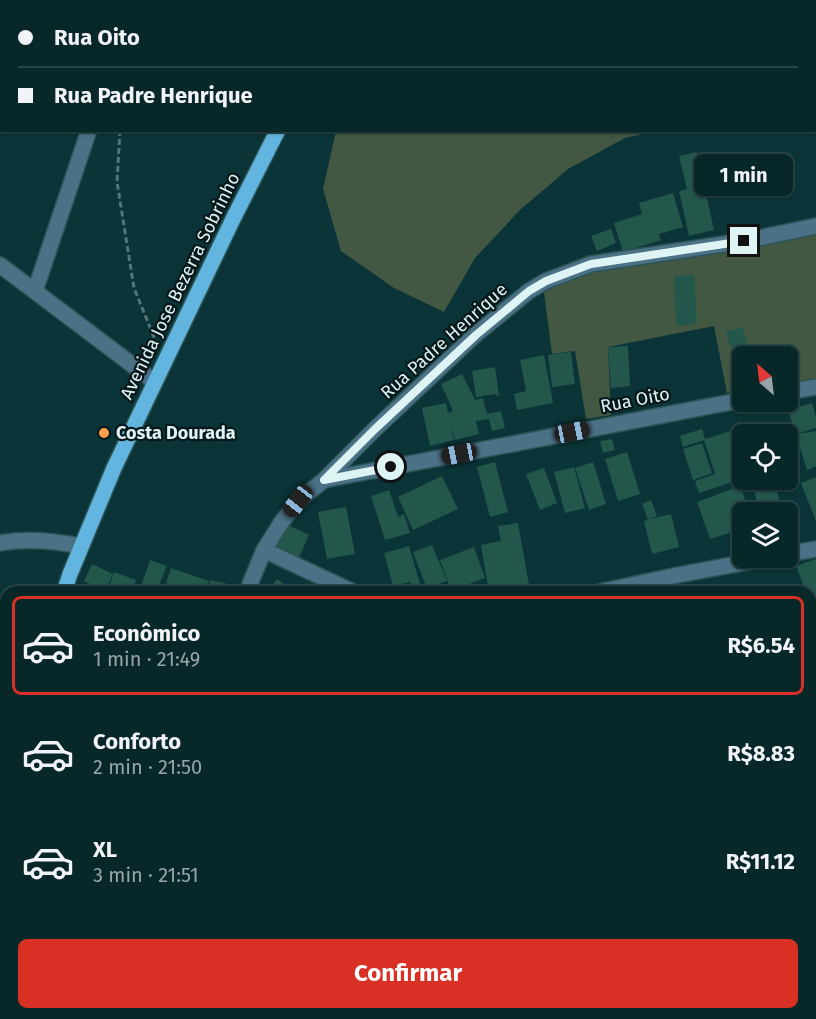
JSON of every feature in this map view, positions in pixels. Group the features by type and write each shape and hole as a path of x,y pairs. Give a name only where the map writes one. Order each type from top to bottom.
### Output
{"main road":[{"name":"Avenida Jose Bezerra Sobrinho","path":"66,586 114,468 277,132"}],"street":[{"path":"35,291 88,132"},
{"name":"Rua Padre Henrique","path":"250,586 264,550 298,501 324,480 476,335 529,291 546,281 591,264 744,241 816,226"},
{"path":"0,265 155,382"},
{"path":"798,390 816,387"},
{"name":"Rua Oito","path":"324,480 732,402"},
{"path":"0,543 35,540 81,546"},
{"path":"798,553 816,549"},
{"path":"264,550 340,586"},
{"path":"655,586 732,567"}],"path":[{"path":"120,132 117,182 134,288 164,363"}],"green space":[{"path":"336,132 652,132 625,138 568,169 520,210 475,258 444,312 394,288 341,251 323,189"},
{"path":"816,235 816,381 798,384 798,346 732,346 732,392 727,393 714,326 608,347 611,415 586,419 575,351 552,354 544,292 584,274"}],"building":[{"path":"697,152 714,230 689,236 679,191 687,189 679,156"},
{"path":"673,193 683,227 659,234 661,240 623,252 614,223 642,214 639,203"},
{"path":"611,229 616,243 597,251 591,236"},
{"path":"694,275 697,324 676,326 674,276"},
{"path":"742,327 748,346 732,346 732,351 726,332"},
{"path":"628,346 630,386 611,388 608,347"},
{"path":"571,352 575,384 552,387 548,355"},
{"path":"544,355 553,403 517,410 514,394 526,391 520,360"},
{"path":"495,367 499,396 496,394 476,397 472,371"},
{"path":"462,374 475,400 483,398 487,414 501,411 505,428 492,431 489,419 476,421 479,434 455,440 450,422 454,440 430,446 422,408 446,403 448,413 453,411 441,384"},
{"path":"812,403 816,428 798,433 798,424 793,424 789,412 798,412 798,407"},
{"path":"702,429 705,439 732,431 732,482 699,493 695,481 715,474 704,440 683,447 680,436"},
{"path":"816,431 816,466 807,470 798,441 798,434"},
{"path":"612,439 615,450 603,453 600,441"},
{"path":"702,443 712,473 693,480 683,449"},
{"path":"627,452 640,494 618,501 605,459"},
{"path":"495,462 508,512 490,517 477,467"},
{"path":"593,462 606,504 589,510 575,468"},
{"path":"574,467 585,508 565,513 554,472"},
{"path":"544,468 557,503 540,510 526,474"},
{"path":"442,476 458,509 413,530 398,497"},
{"path":"816,477 816,521 801,483"},
{"path":"732,489 741,490 746,502 732,502 732,532 710,539 697,502"},
{"path":"389,490 398,517 404,514 410,533 385,540 371,496"},
{"path":"754,490 777,490 780,502 757,502"},
{"path":"651,500 657,516 648,520 642,504"},
{"path":"346,507 355,554 327,559 318,512"},
{"path":"671,514 679,547 652,554 644,521"},
{"path":"518,523 529,585 488,586 481,545 501,541 498,526"},
{"path":"286,524 309,535 299,558 275,547"},
{"path":"432,545 447,581 434,586 426,586 413,552"},
{"path":"409,546 421,586 411,586 410,582 393,586 384,553"},
{"path":"474,547 485,578 464,586 449,586 440,560"},
{"path":"816,559 816,586 804,586 797,568 798,565"},
{"path":"150,560 167,566 159,586 141,586"},
{"path":"92,564 113,574 107,586 94,586 84,581"},
{"path":"171,568 209,581 207,586 176,586 166,583"},
{"path":"114,572 136,580 134,586 109,586"},
{"path":"277,579 288,586 272,586"},
{"path":"210,580 237,586 209,586"}],"place":[{"name":"Costa Dourada","path":"104,433"}],"route":[{"path":"391,467 324,480 476,335 529,291 546,281 591,264 744,241"}]}
